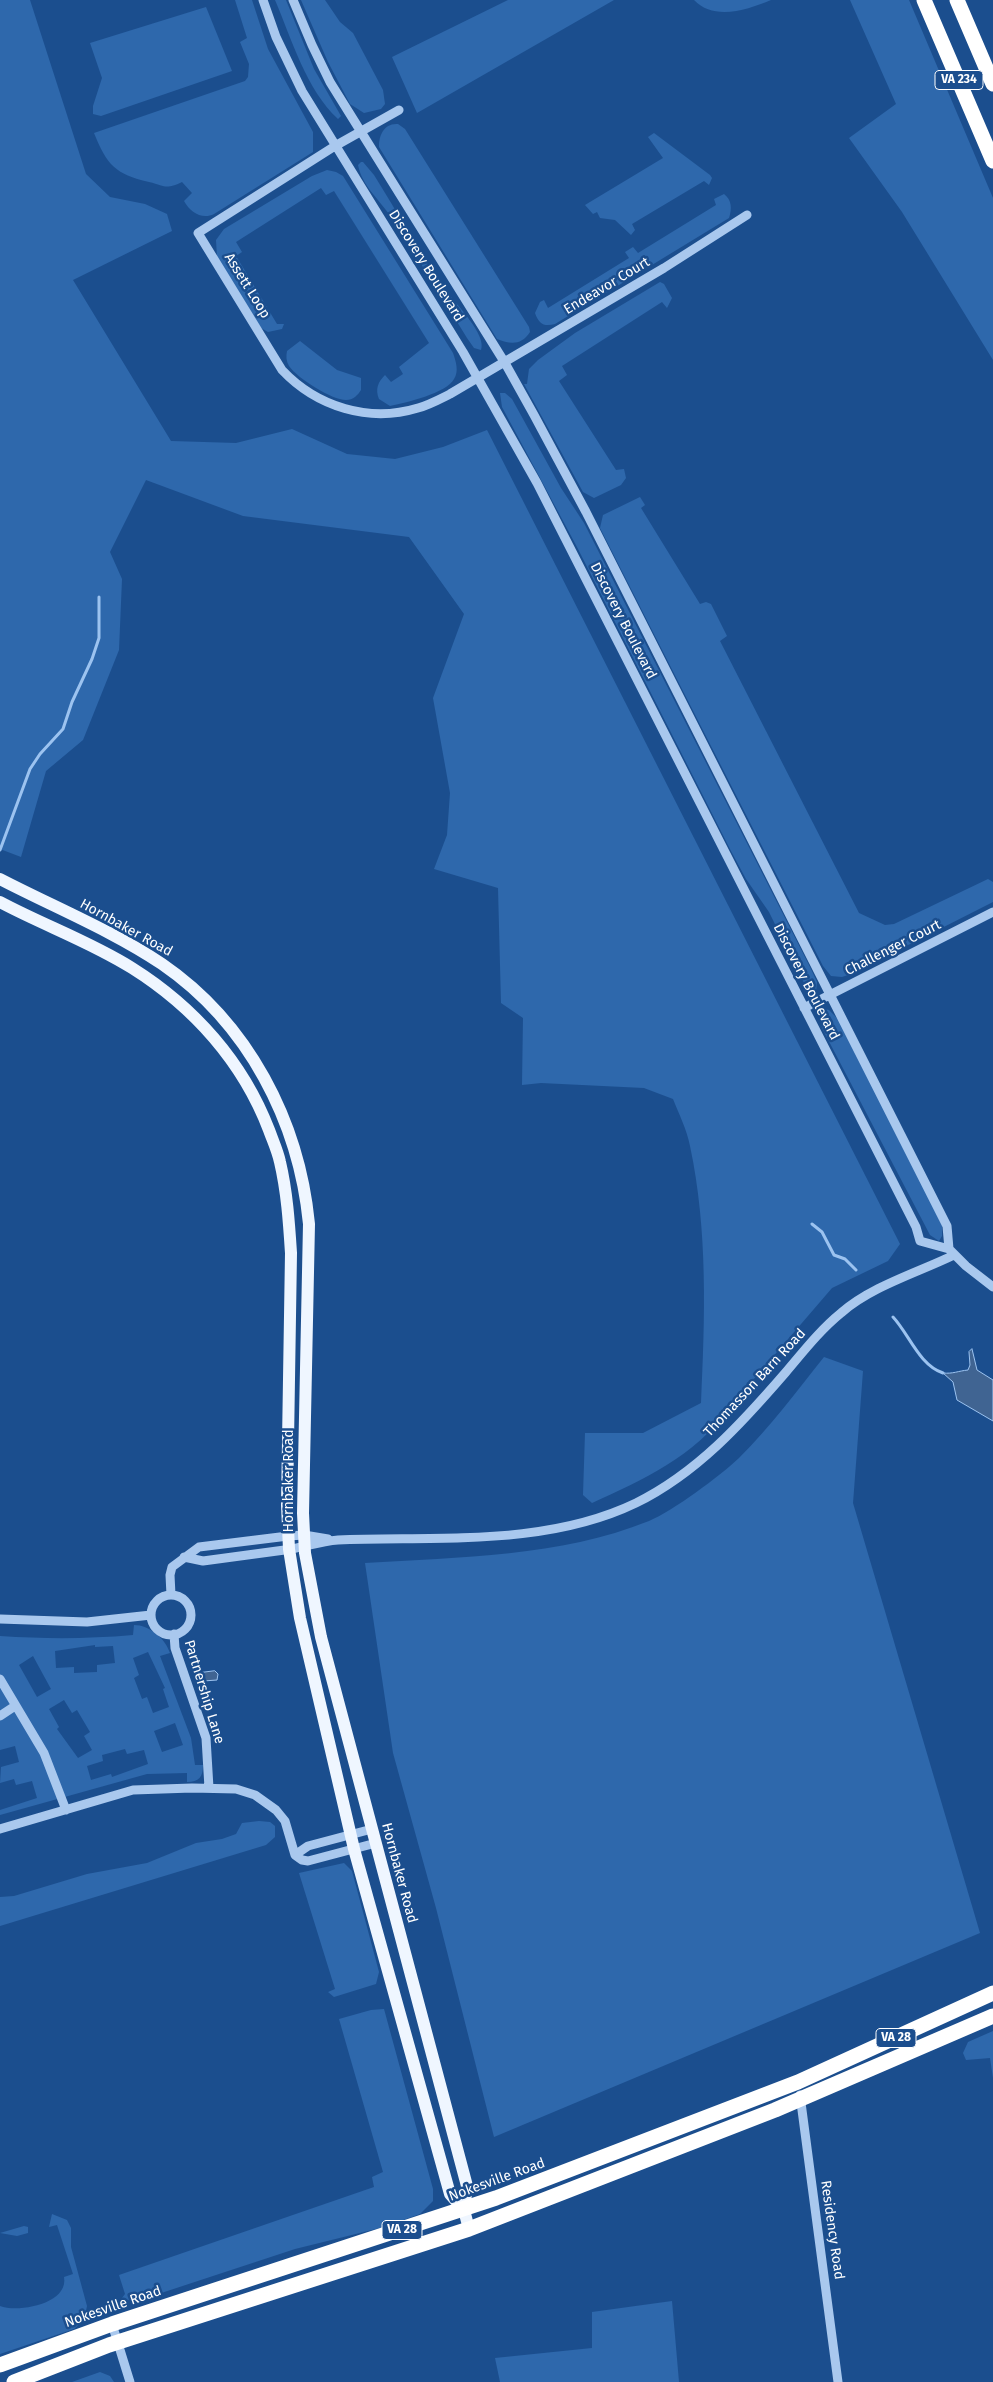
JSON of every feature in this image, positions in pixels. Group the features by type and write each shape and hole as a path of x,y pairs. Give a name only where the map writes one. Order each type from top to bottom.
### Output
{"highway":[{"name":"VA 234","path":"924,0 993,161"},
{"name":"VA 234","path":"957,0 993,84"},
{"name":"Nokesville Road","path":"0,2365 112,2324 464,2210 798,2082 993,1993"},
{"name":"VA 28","path":"14,2382 118,2343 470,2229 801,2099 993,2016"}],"main road":[{"name":"Hornbaker Road","path":"0,879 81,919 162,965 186,983 216,1012 236,1035 257,1065 271,1088 291,1135 306,1192 309,1224 304,1541 321,1637 466,2186 464,2210 470,2229"},
{"name":"Hornbaker Road","path":"0,902 132,968 183,1006 205,1026 246,1082 262,1113 280,1160 289,1212 291,1253 288,1536 300,1618 350,1835 450,2194 464,2210"},
{"path":"71,937 81,919"}],"street":[{"name":"Discovery Boulevard","path":"264,0 288,64 335,146 478,378 537,483 916,1227 920,1241 952,1252 993,1286"},
{"name":"Discovery Boulevard","path":"293,0 330,82 505,363 586,512 947,1226 952,1252"},
{"name":"Assett Loop","path":"399,110 335,146 198,233 282,370 313,397 337,407 363,412 395,413 418,408 450,394 478,378"},
{"name":"Endeavor Court","path":"478,378 664,268 747,215"},
{"name":"Challenger Court","path":"804,1008 993,912"},
{"name":"Thomasson Barn Road","path":"184,1557 199,1547 288,1536 304,1541 456,1537 551,1530 608,1514 636,1502 685,1473 721,1442 741,1424 827,1326 844,1310 864,1297 952,1252"},
{"name":"Thomasson Barn Road","path":"184,1557 203,1561 289,1549 304,1541"},
{"path":"171,1595 170,1574 172,1567 184,1557"},
{"path":"171,1595 183,1599 187,1603 191,1615 187,1626 174,1634 159,1631 151,1615 155,1603 159,1599 171,1595"},
{"path":"0,1619 87,1622 151,1615"},
{"name":"Partnership Lane","path":"174,1634 175,1648 206,1738 209,1788"},
{"path":"0,1678 44,1753 66,1810"},
{"path":"0,1716 15,1706"},
{"path":"0,1829 133,1790 236,1789 255,1794 265,1800 285,1821 295,1855 302,1860 308,1861 376,1843"},
{"path":"295,1855 308,1846 372,1830"},
{"name":"Residency Road","path":"798,2082 838,2382"},
{"path":"112,2324 130,2382"}],"shaded area":[{"path":"0,0 30,0 86,174 110,197 145,204 167,214 172,231 73,280 171,441 236,443 292,429 347,454 395,459 443,447 487,430 900,1244 888,1261 832,1288 701,1440 667,1465 648,1476 592,1503 583,1495 585,1433 643,1433 701,1403 704,1339 704,1274 700,1210 690,1146 673,1099 644,1088 541,1083 522,1085 523,1018 501,1003 498,888 434,869 447,835 450,793 433,698 464,614 409,537 243,516 146,480 110,552 122,579 119,650 83,740 46,771 21,857 0,849"},
{"path":"235,0 252,0 268,49 313,132 313,152 214,214 205,216 193,212 184,201 192,193 182,182 166,186 137,179 120,171 103,153 94,133 245,81 248,77 249,64 240,42 247,38"},
{"path":"275,0 286,0 314,69 341,116 338,119 327,107 308,79"},
{"path":"301,0 325,0 340,22 353,33 383,90 385,104 381,109 364,113 350,104 328,62"},
{"path":"508,0 614,0 417,113 392,57"},
{"path":"694,0 771,0 741,10 721,12 702,6"},
{"path":"850,0 909,0 993,198 993,360 902,212 849,138 896,104"},
{"path":"206,7 232,71 101,116 93,114 93,106 102,78 90,43"},
{"path":"398,124 405,129 529,327 530,332 523,340 511,343 497,339 379,147 383,131 389,125"},
{"path":"654,133 712,178 709,185 704,181 632,224 635,230 631,235 615,220 600,218 597,212 593,214 585,205 663,158 648,137"},
{"path":"361,162 374,175 437,278 475,328 482,344 481,350 474,348 467,338 391,217 363,180 358,165"},
{"path":"327,170 343,176 453,353 456,376 443,389 425,397 390,406 379,399 377,389 385,375 391,382 403,374 399,367 429,343 334,191 326,195 321,188 236,242 242,252 236,256 277,324 284,324 282,329 268,332 261,328 217,257 216,240 224,229 312,176"},
{"path":"724,194 729,199 731,205 729,218 555,324 545,325 538,320 535,313 540,302 544,300 548,308 629,258 625,252 633,247 638,253 716,205 714,199"},
{"path":"660,282 664,284 672,298 667,308 662,302 562,366 567,375 559,381 616,470 624,469 626,478 621,485 594,498 583,492 524,384 527,384 529,369 538,360 575,333"},
{"path":"300,341 337,370 361,378 361,390 358,394 351,399 340,399 315,388 293,371 287,362 287,351"},
{"path":"500,393 505,393 512,399 561,488 584,523 810,967 817,982 816,992 811,992 805,985 769,912 746,879 731,851 577,547 502,407"},
{"path":"640,497 645,505 641,508 700,604 706,602 711,604 727,636 720,641 859,913 885,925 894,924 988,879 993,882 993,902 851,974 842,977 831,976 823,966 600,528 603,515"},
{"path":"824,1009 829,1010 839,1020 942,1225 942,1236 939,1241 930,1235 822,1028 820,1012"},
{"path":"972,1349 977,1370 993,1380 993,1421 957,1400 953,1382 943,1373 968,1370 970,1365 969,1352"},
{"path":"824,1357 863,1371 853,1503 980,1933 494,2137 436,1908 393,1753 365,1563 473,1557 545,1549 615,1533 649,1521 696,1492 739,1458"},
{"path":"134,1625 145,1627 156,1633 168,1647 170,1653 160,1656 191,1738 195,1765 203,1765 200,1778 187,1782 187,1773 147,1774 0,1815 0,1810 37,1798 32,1781 16,1785 14,1779 0,1783 1,1767 19,1762 15,1746 0,1750 0,1636 66,1638 133,1635","holes":["95,1645 95,1647 113,1646 115,1663 97,1665 97,1672 74,1673 74,1667 56,1668 55,1651","148,1652 165,1688 163,1689 169,1707 153,1713 147,1697 142,1699 134,1678 139,1675 133,1658","33,1656 51,1689 37,1697 19,1665","64,1700 72,1713 77,1710 90,1732 84,1736 92,1750 78,1758 57,1729 59,1727 49,1709","175,1723 183,1745 162,1752 154,1731","125,1749 127,1754 144,1750 148,1764 112,1777 111,1774 91,1780 87,1766 103,1761 102,1755"]},
{"path":"215,1671 218,1674 217,1680 203,1681 199,1678 200,1673"},
{"path":"270,1822 275,1826 275,1837 266,1845 0,1926 0,1897 14,1896 87,1874 147,1863 196,1843 222,1839 236,1834 242,1823"},
{"path":"344,1863 352,1871 379,1972 376,1984 334,1997 328,1992 335,1989 299,1873"},
{"path":"384,2009 433,2189 433,2201 420,2214 384,2227 295,2249 140,2300 131,2301 122,2298 125,2294 119,2275 374,2187 372,2177 383,2172 339,2019 371,2010"},
{"path":"993,2031 993,2078 990,2058 966,2060 963,2053 968,2042"},
{"path":"52,2214 67,2220 71,2228 71,2247 87,2306 84,2320 74,2329 0,2354 0,2306 8,2308 29,2307 51,2300 59,2294 63,2286 64,2277 73,2274 57,2225 49,2227"},
{"path":"24,2226 28,2227 28,2233 17,2236 0,2233"},
{"path":"672,2301 679,2382 500,2382 495,2358 592,2348 592,2312"},
{"path":"100,2372 110,2376 114,2382 72,2382"}],"waterway":[{"path":"0,850 30,769 40,754 63,729 72,702 92,659 99,638 99,597"},
{"path":"812,1224 822,1232 834,1255 845,1259 856,1270"},
{"path":"893,1317 927,1363 943,1373"}]}
